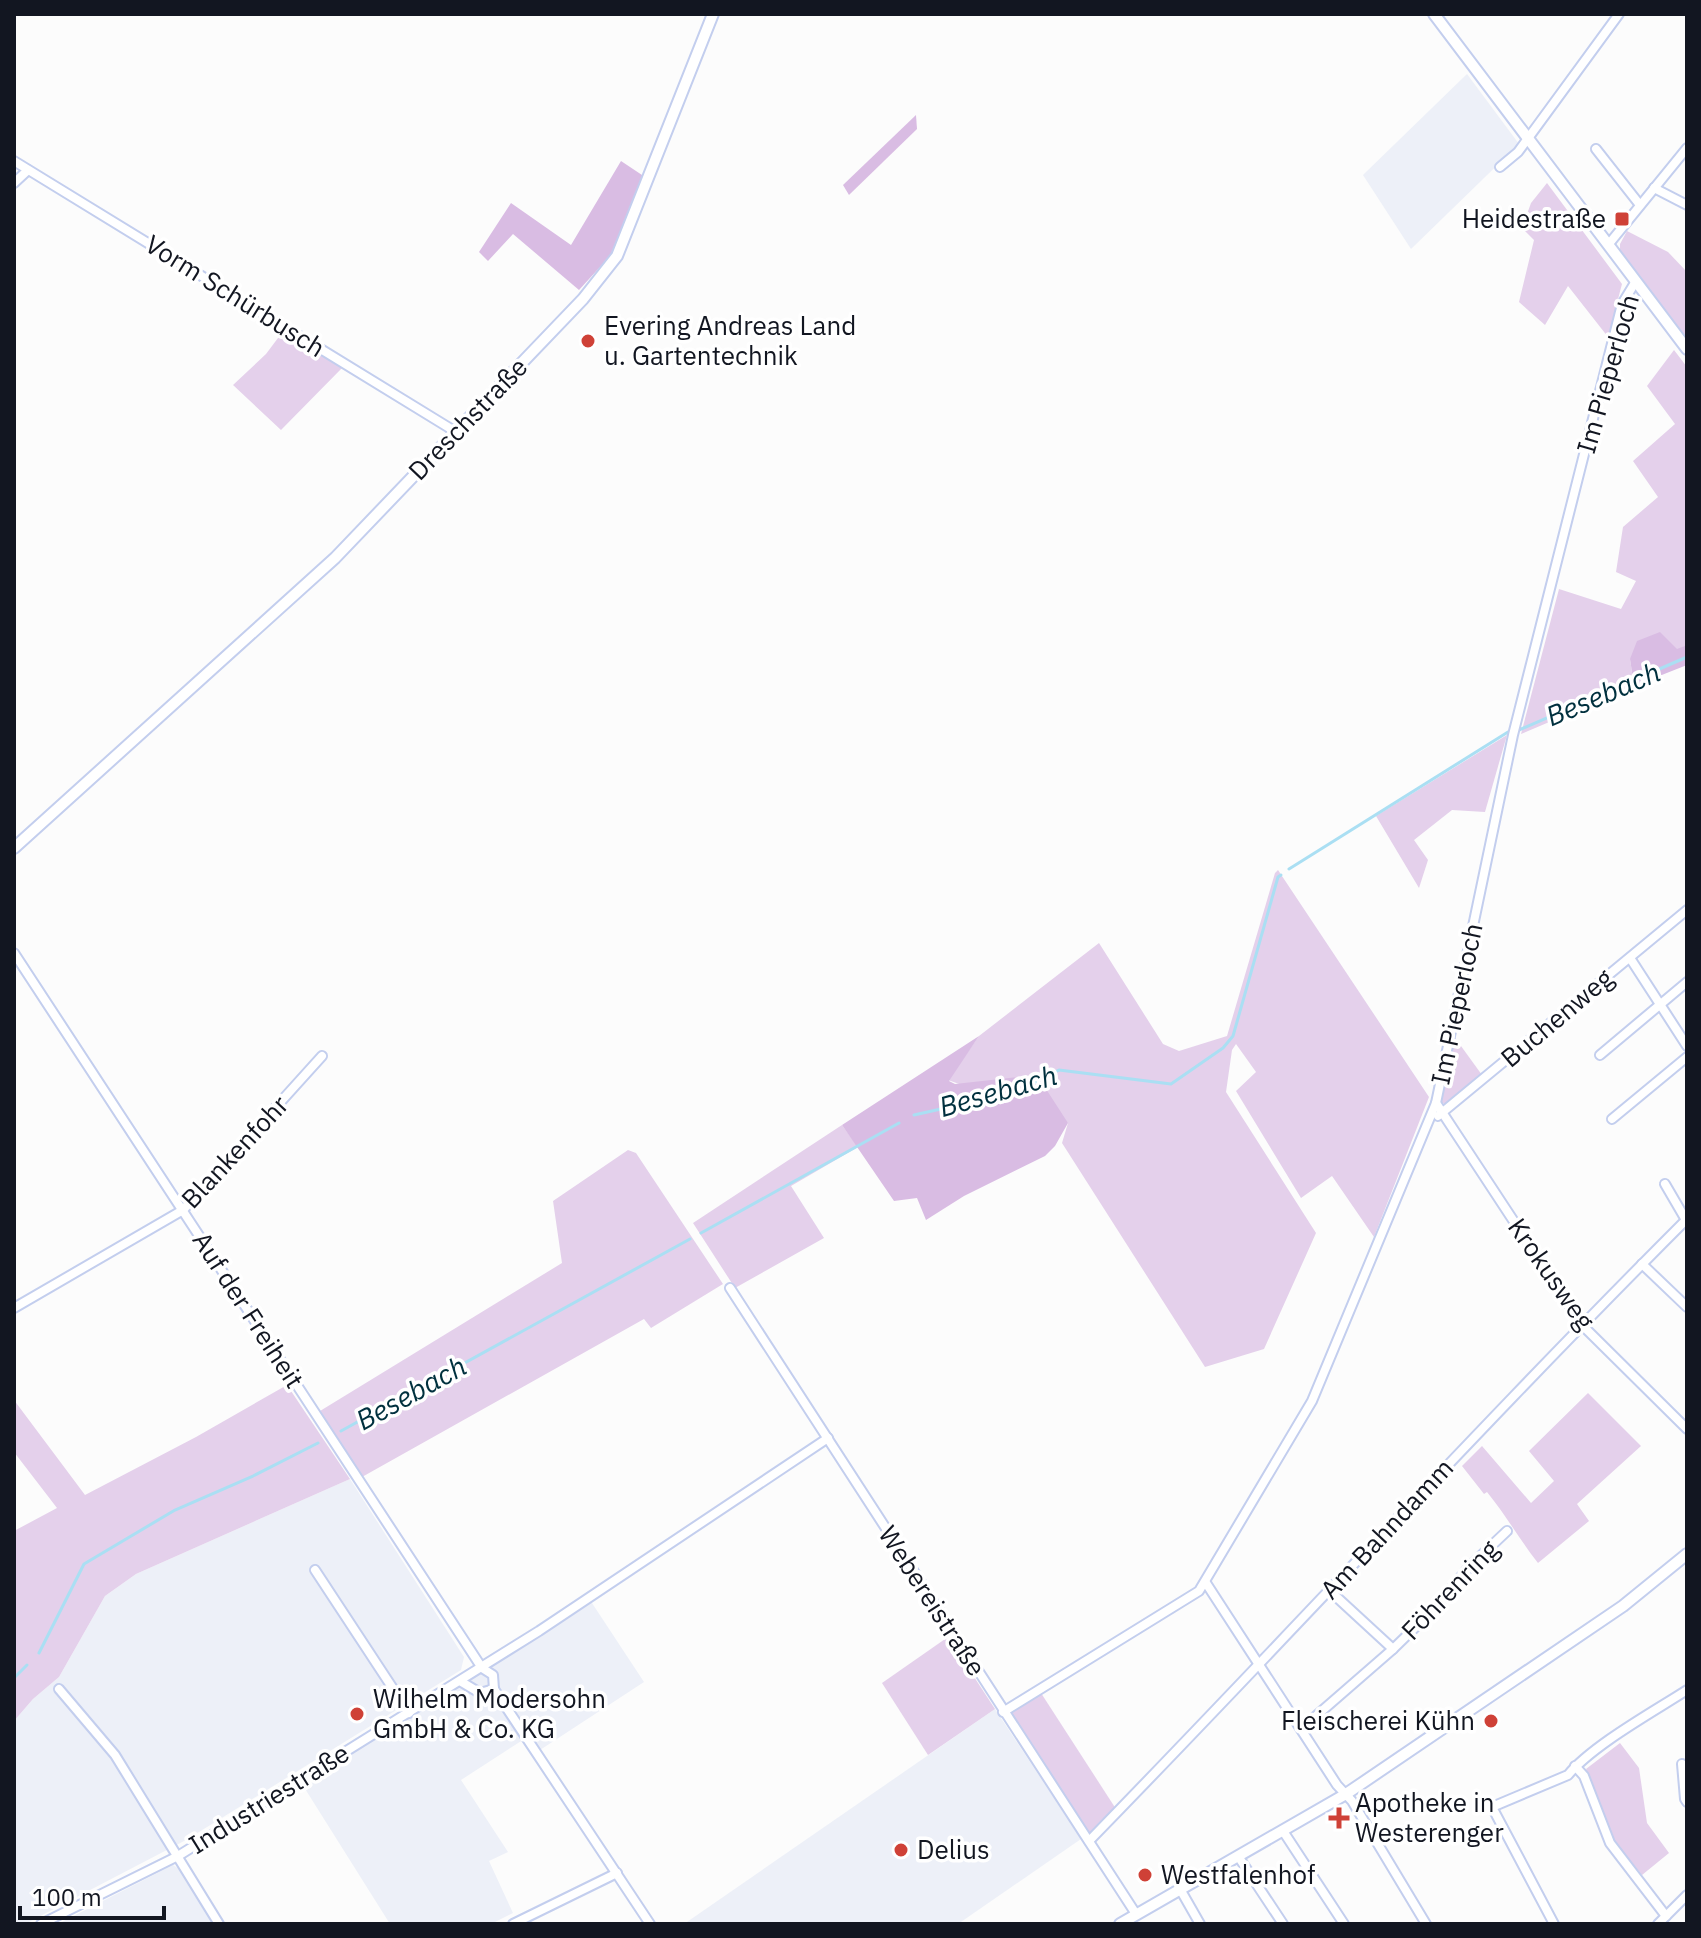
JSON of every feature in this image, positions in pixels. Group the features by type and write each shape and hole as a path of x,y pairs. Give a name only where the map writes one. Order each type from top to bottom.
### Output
{"street":[{"name":"Dreschstraße","path":"14,848 335,558 583,299 617,256 713,14"},
{"path":"1434,14 1687,349"},
{"path":"1500,167 1518,152 1619,14"},
{"path":"1608,245 1687,148"},
{"path":"1596,149 1640,205"},
{"name":"Vorm Schürbusch","path":"14,161 456,432"},
{"path":"14,183 28,170"},
{"path":"1654,188 1687,205"},
{"name":"Im Pieperloch","path":"1003,1712 1199,1591 1312,1401 1436,1103 1513,735 1622,304 1636,281"},
{"name":"Buchenweg","path":"1428,1126 1687,910"},
{"name":"Auf der Freiheit","path":"14,953 482,1668"},
{"path":"1630,958 1687,1046"},
{"path":"1600,1055 1687,982"},
{"name":"Blankenfohr","path":"14,1308 183,1210 322,1056"},
{"path":"1612,1119 1687,1057"},
{"name":"Krokusweg","path":"1436,1103 1582,1325 1687,1429"},
{"path":"1665,1184 1686,1219"},
{"name":"Am Bahndamm","path":"1089,1841 1686,1219"},
{"path":"1642,1264 1687,1307"},
{"name":"Webereistraße","path":"730,1288 1136,1914"},
{"name":"Industriestraße","path":"41,1924 178,1856 482,1668 828,1438"},
{"name":"Föhrenring","path":"1301,1729 1393,1649 1507,1531"},
{"path":"1121,1923 1346,1794 1586,1632 1685,1560"},
{"path":"315,1570 409,1713"},
{"path":"1206,1583 1346,1794 1426,1924"},
{"name":"Föhrenring","path":"1330,1591 1393,1649"},
{"path":"482,1668 493,1675 494,1689 650,1924"},
{"path":"460,1681 480,1693 494,1689"},
{"path":"59,1689 115,1755 219,1924"},
{"path":"1554,1924 1492,1807 1568,1775 1575,1766 1687,1690"},
{"path":"1682,1764 1687,1802"},
{"path":"1575,1766 1584,1776 1610,1843 1666,1916"},
{"path":"1283,1831 1344,1924"},
{"path":"1238,1856 1283,1924"},
{"path":"513,1924 528,1921 617,1873"},
{"path":"1180,1889 1200,1924"},
{"path":"1658,1924 1687,1895"}],"shaded area":[{"path":"1467,74 1519,144 1411,249 1363,175"},
{"path":"916,115 917,129 849,195 843,185"},
{"path":"621,161 645,177 611,255 579,290 513,234 488,261 479,252 511,203 571,245"},
{"path":"1547,183 1622,284 1608,337 1568,286 1545,325 1519,302 1534,240 1522,228 1531,203"},
{"path":"1627,231 1668,252 1687,272 1687,338 1620,252 1620,244"},
{"path":"284,330 344,366 281,430 233,385 266,354"},
{"path":"1674,350 1687,367 1687,645 1677,650 1630,659 1634,686 1521,734 1559,589 1621,609 1636,581 1616,572 1623,527 1658,497 1633,461 1675,424 1647,386"},
{"path":"1660,632 1677,649 1687,645 1687,665 1634,686 1630,659 1637,641"},
{"path":"1507,735 1485,812 1452,810 1414,840 1428,860 1419,888 1376,816"},
{"path":"1278,870 1429,1097 1374,1237 1332,1176 1301,1198 1236,1091 1256,1072 1236,1044 1232,1050 1226,1092 1316,1233 1264,1349 1205,1367 1062,1143 1068,1123 948,1080 979,1036 1099,943 1163,1044 1179,1051 1227,1036"},
{"path":"1453,1035 1482,1075 1445,1104 1440,1102"},
{"path":"979,1036 949,1081 955,1084 1037,1075 1068,1123 1055,1146 1045,1156 964,1196 926,1220 917,1198 894,1201 842,1125"},
{"path":"842,1125 858,1147 791,1186 824,1238 735,1288 693,1223"},
{"path":"628,1150 636,1153 723,1284 651,1328 644,1319 362,1477 320,1411 562,1263 553,1201"},
{"path":"287,1385 350,1479 136,1574 105,1596 59,1677 33,1699 14,1721 14,1531 57,1508 14,1452 14,1400 85,1495"},
{"path":"1588,1393 1641,1446 1577,1504 1589,1521 1538,1563 1494,1500 1487,1492 1484,1494 1462,1466 1482,1446 1531,1503 1554,1481 1529,1451"},
{"path":"350,1479 464,1657 461,1670 186,1840 25,1924 14,1924 14,1721 33,1699 59,1677 105,1596 136,1574"},
{"path":"590,1600 644,1682 540,1750 529,1736 461,1780 508,1852 489,1861 513,1913 491,1924 390,1924 302,1784 442,1697 485,1664 492,1665"},
{"path":"948,1637 995,1709 928,1755 882,1683"},
{"path":"1041,1693 1116,1809 1090,1835 1011,1713"},
{"path":"995,1709 1081,1839 958,1924 684,1924"},
{"path":"1620,1743 1639,1768 1647,1823 1669,1853 1642,1875 1612,1838 1586,1769"},
{"path":"173,1865 182,1871 214,1924 58,1924"}],"waterway":[{"name":"Besebach","path":"1519,730 1687,657"},
{"name":"Besebach","path":"1289,869 1508,732"},
{"name":"Besebach","path":"914,1115 1017,1092 1059,1070 1171,1084 1223,1048 1233,1036 1281,875"},
{"name":"Besebach","path":"701,1233 899,1123"},
{"name":"Besebach","path":"341,1431 690,1239"},
{"name":"Besebach","path":"39,1653 84,1564 175,1510 318,1443"},
{"name":"Besebach","path":"14,1678 27,1665"}],"place":[{"name":"Heidestraße","path":"1622,219"},
{"name":"Evering Andreas Land u. Gartentechnik","path":"588,341"},
{"name":"Wilhelm Modersohn GmbH & Co. KG","path":"357,1714"},
{"name":"Fleischerei Kühn","path":"1491,1721"},
{"name":"Apotheke in Westerenger","path":"1339,1818"},
{"name":"Delius","path":"901,1850"},
{"name":"Westfalenhof","path":"1145,1875"}]}
